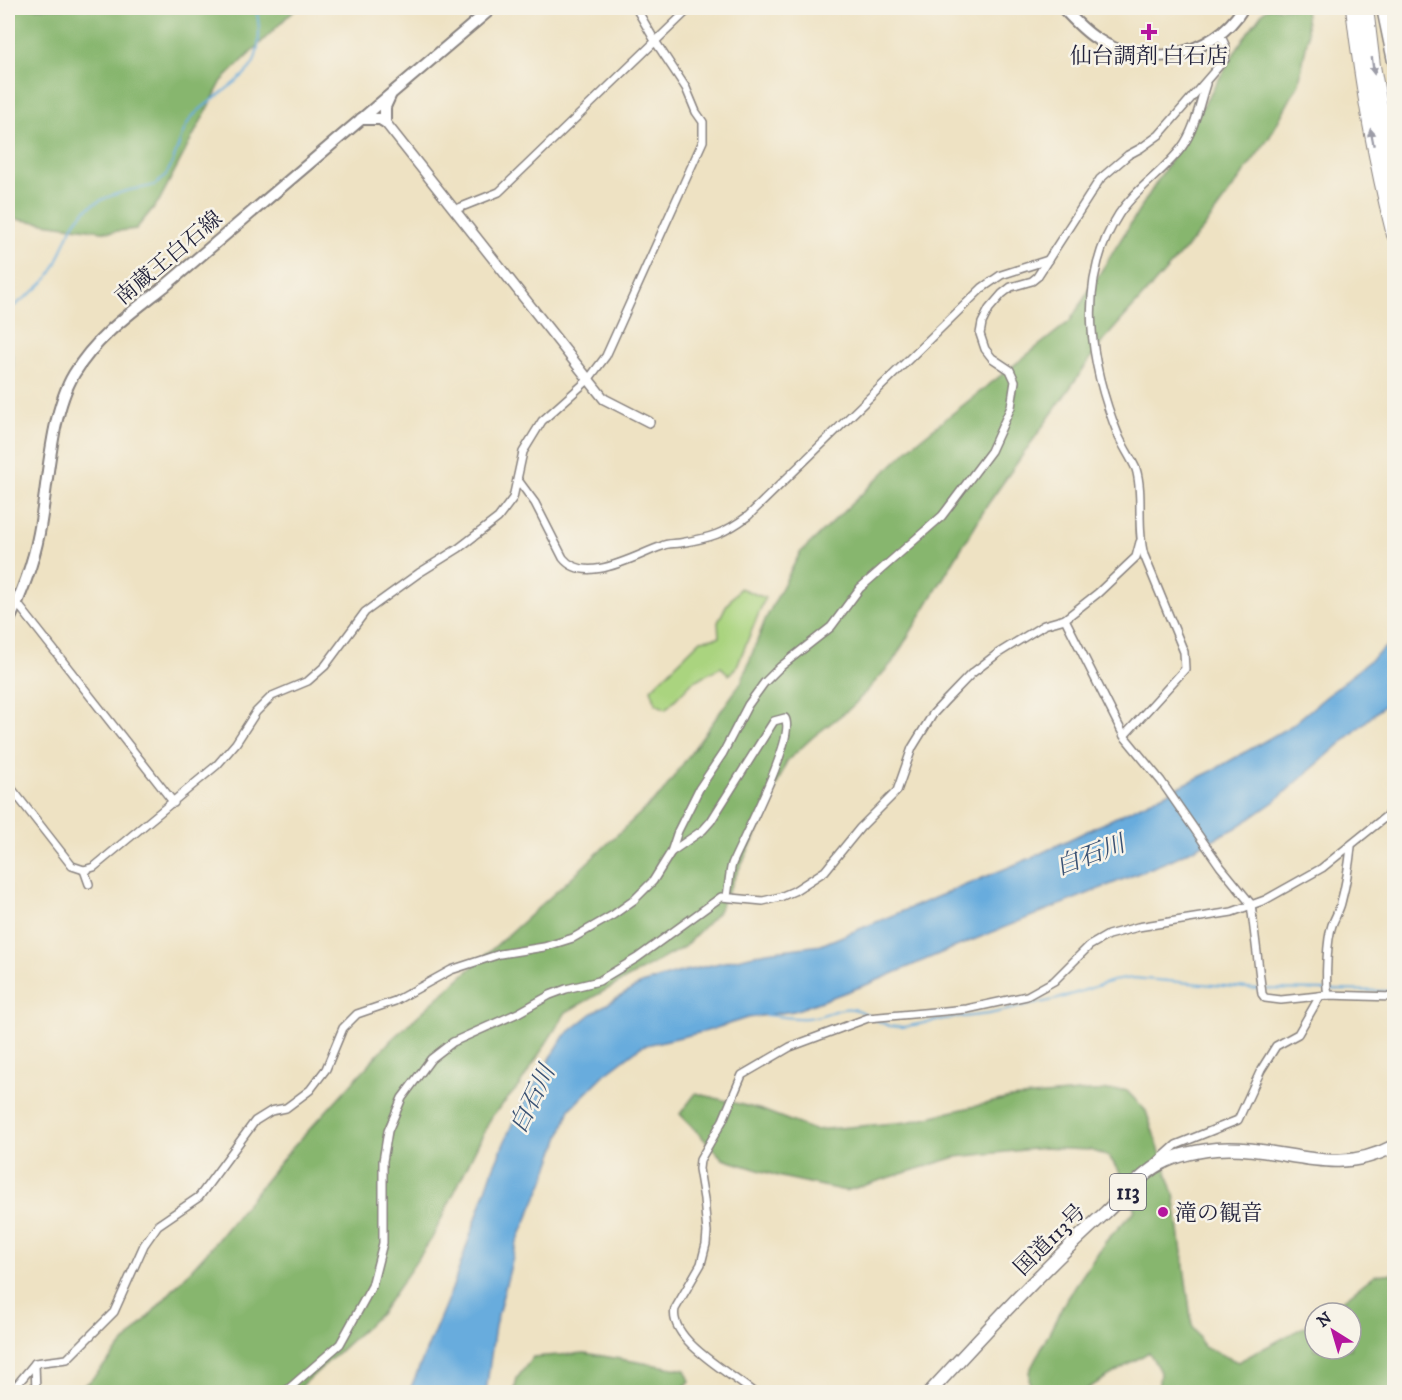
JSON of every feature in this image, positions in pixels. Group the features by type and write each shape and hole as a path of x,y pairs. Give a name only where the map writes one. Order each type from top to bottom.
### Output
{"highway":[{"path":"1353,8 1369,124 1381,184 1395,235"},
{"path":"1366,8 1372,66 1395,183"},
{"path":"1383,8 1395,61"},
{"name":"国道113号","path":"930,1392 1077,1238 1155,1167 1173,1158 1218,1149 1275,1152 1319,1161 1337,1162 1355,1161 1395,1146"}],"main road":[{"name":"南蔵王白石線","path":"8,623 31,568 39,534 59,409 73,376 83,360 96,344 124,319 492,8"},
{"path":"1063,8 1097,39 1117,49 1141,55 1165,55 1186,51 1210,41 1220,34 1243,8"},
{"path":"385,122 385,107 392,93"},
{"path":"361,119 380,119 385,122"}],"street":[{"path":"8,784 69,863 84,870 94,867 174,803 226,756 256,712 272,696 308,681 325,666 365,612 418,573 459,548 498,518 513,498 523,452 542,421 588,380 606,356 703,141 703,122 686,88 636,8"},
{"path":"454,210 499,192 690,8"},
{"path":"11,1392 35,1363 67,1359 114,1312 144,1245 158,1225 199,1197 255,1121 271,1112 286,1108 310,1090 326,1070 343,1028 352,1018 365,1010 395,1001 451,970 500,954 573,938 613,915 653,881 671,852 678,831 699,789 723,753 748,705 764,683 780,667 831,627 860,588 932,526 991,451 1011,407 1015,381 1010,370 992,358 985,349 980,334 982,323 989,309 1002,294 1017,285 1032,281 1039,275 1100,179 1128,155 1159,135 1207,81 1225,59 1226,47 1220,34"},
{"path":"1124,736 1185,669 1184,652 1148,567 1140,542 1136,470 1119,437 1099,377 1090,315 1094,275 1100,252 1119,214 1173,158 1184,143 1192,128 1207,81"},
{"path":"385,122 604,399 649,422"},
{"path":"517,479 535,503 563,558 569,565 587,569 615,565 663,545 716,536 730,530 748,516 982,288 1001,275 1048,260"},
{"path":"285,1392 340,1344 372,1286 382,1243 383,1161 388,1131 402,1098 431,1059 453,1042 550,996 608,976 637,958 716,900 728,896 763,901 780,897 825,872 860,828 897,791 912,748 933,714 945,701 971,674 1020,638 1044,625 1065,619 1136,557 1140,542"},
{"path":"17,603 174,803"},
{"path":"1065,619 1124,736 1161,781 1216,860 1251,904 1262,994 1265,998 1281,1000 1320,996"},
{"path":"671,852 690,840 707,825 774,721 784,718 787,723 787,732 782,750 733,864 728,896"},
{"path":"753,1392 710,1361 675,1324 675,1309 701,1264 706,1244 707,1232 700,1160 723,1120 742,1075 790,1047 872,1017 967,1009 1027,996 1054,981 1089,946 1108,935 1138,927 1232,912 1275,896 1322,868 1395,810"},
{"path":"1327,991 1330,936 1341,904 1351,847"},
{"path":"84,870 89,884"},
{"path":"1155,1167 1158,1159 1176,1145 1238,1120 1276,1046 1298,1034 1320,996 1327,991 1395,997"},
{"path":"35,1363 36,1392"}],"green space":[{"path":"8,8 296,8 222,81 159,201 136,229 110,232 8,218"},
{"path":"1268,8 1305,8 1308,36 1299,83 1269,138 1203,229 1103,341 988,504 892,663 853,706 787,761 753,841 717,913 684,947 566,1012 519,1086 492,1116 432,1238 381,1313 295,1392 73,1392 89,1382 209,1250 286,1155 392,1039 662,793 741,683 765,620 800,553 915,443 1070,321 1241,42"},
{"path":"740,588 765,598 737,666 729,675 721,667 692,682 666,709 656,704 651,689 701,640 719,637 718,622 726,606"},
{"path":"1126,1090 1146,1111 1174,1194 1192,1325 1204,1347 1238,1362 1303,1327 1303,1361 1363,1361 1363,1301 1341,1301 1375,1275 1394,1273 1394,1392 1158,1392 1160,1372 1149,1352 1082,1392 1030,1392 1029,1372 1067,1298 1106,1241 1135,1210 1118,1169 1109,1157 1090,1150 1044,1148 956,1157 846,1191 781,1177 723,1159 680,1114 696,1093 762,1110 814,1130 907,1122 1010,1098"},
{"path":"585,1353 685,1370 690,1381 679,1392 514,1392 517,1378 533,1357"}],"water":[{"name":"白石川","path":"1394,640 1394,697 1275,801 1236,828 1171,860 871,983 794,1011 747,1018 707,1031 642,1046 605,1074 570,1109 543,1183 517,1242 495,1326 486,1392 409,1392 452,1289 493,1169 516,1115 564,1036 595,1011 641,984 677,973 767,952 821,945 1031,858 1212,771 1291,726"}],"waterway":[{"path":"8,311 48,278 72,228 86,210 110,196 156,184 163,178 173,162 183,132 193,116 243,76 254,62 259,35 256,8"},
{"path":"8,344 12,356 8,393"},
{"path":"874,1019 889,1026 904,1027 944,1019 989,1014 1058,999 1112,981 1133,978 1259,989"},
{"path":"1330,990 1387,991 1394,986"},
{"path":"1265,989 1325,990"},
{"path":"765,1015 807,1018 852,1009 869,1016"}],"place":[{"name":"仙台調剤 白石店","path":"1149,32"},
{"name":"滝の観音","path":"1163,1212"}]}
